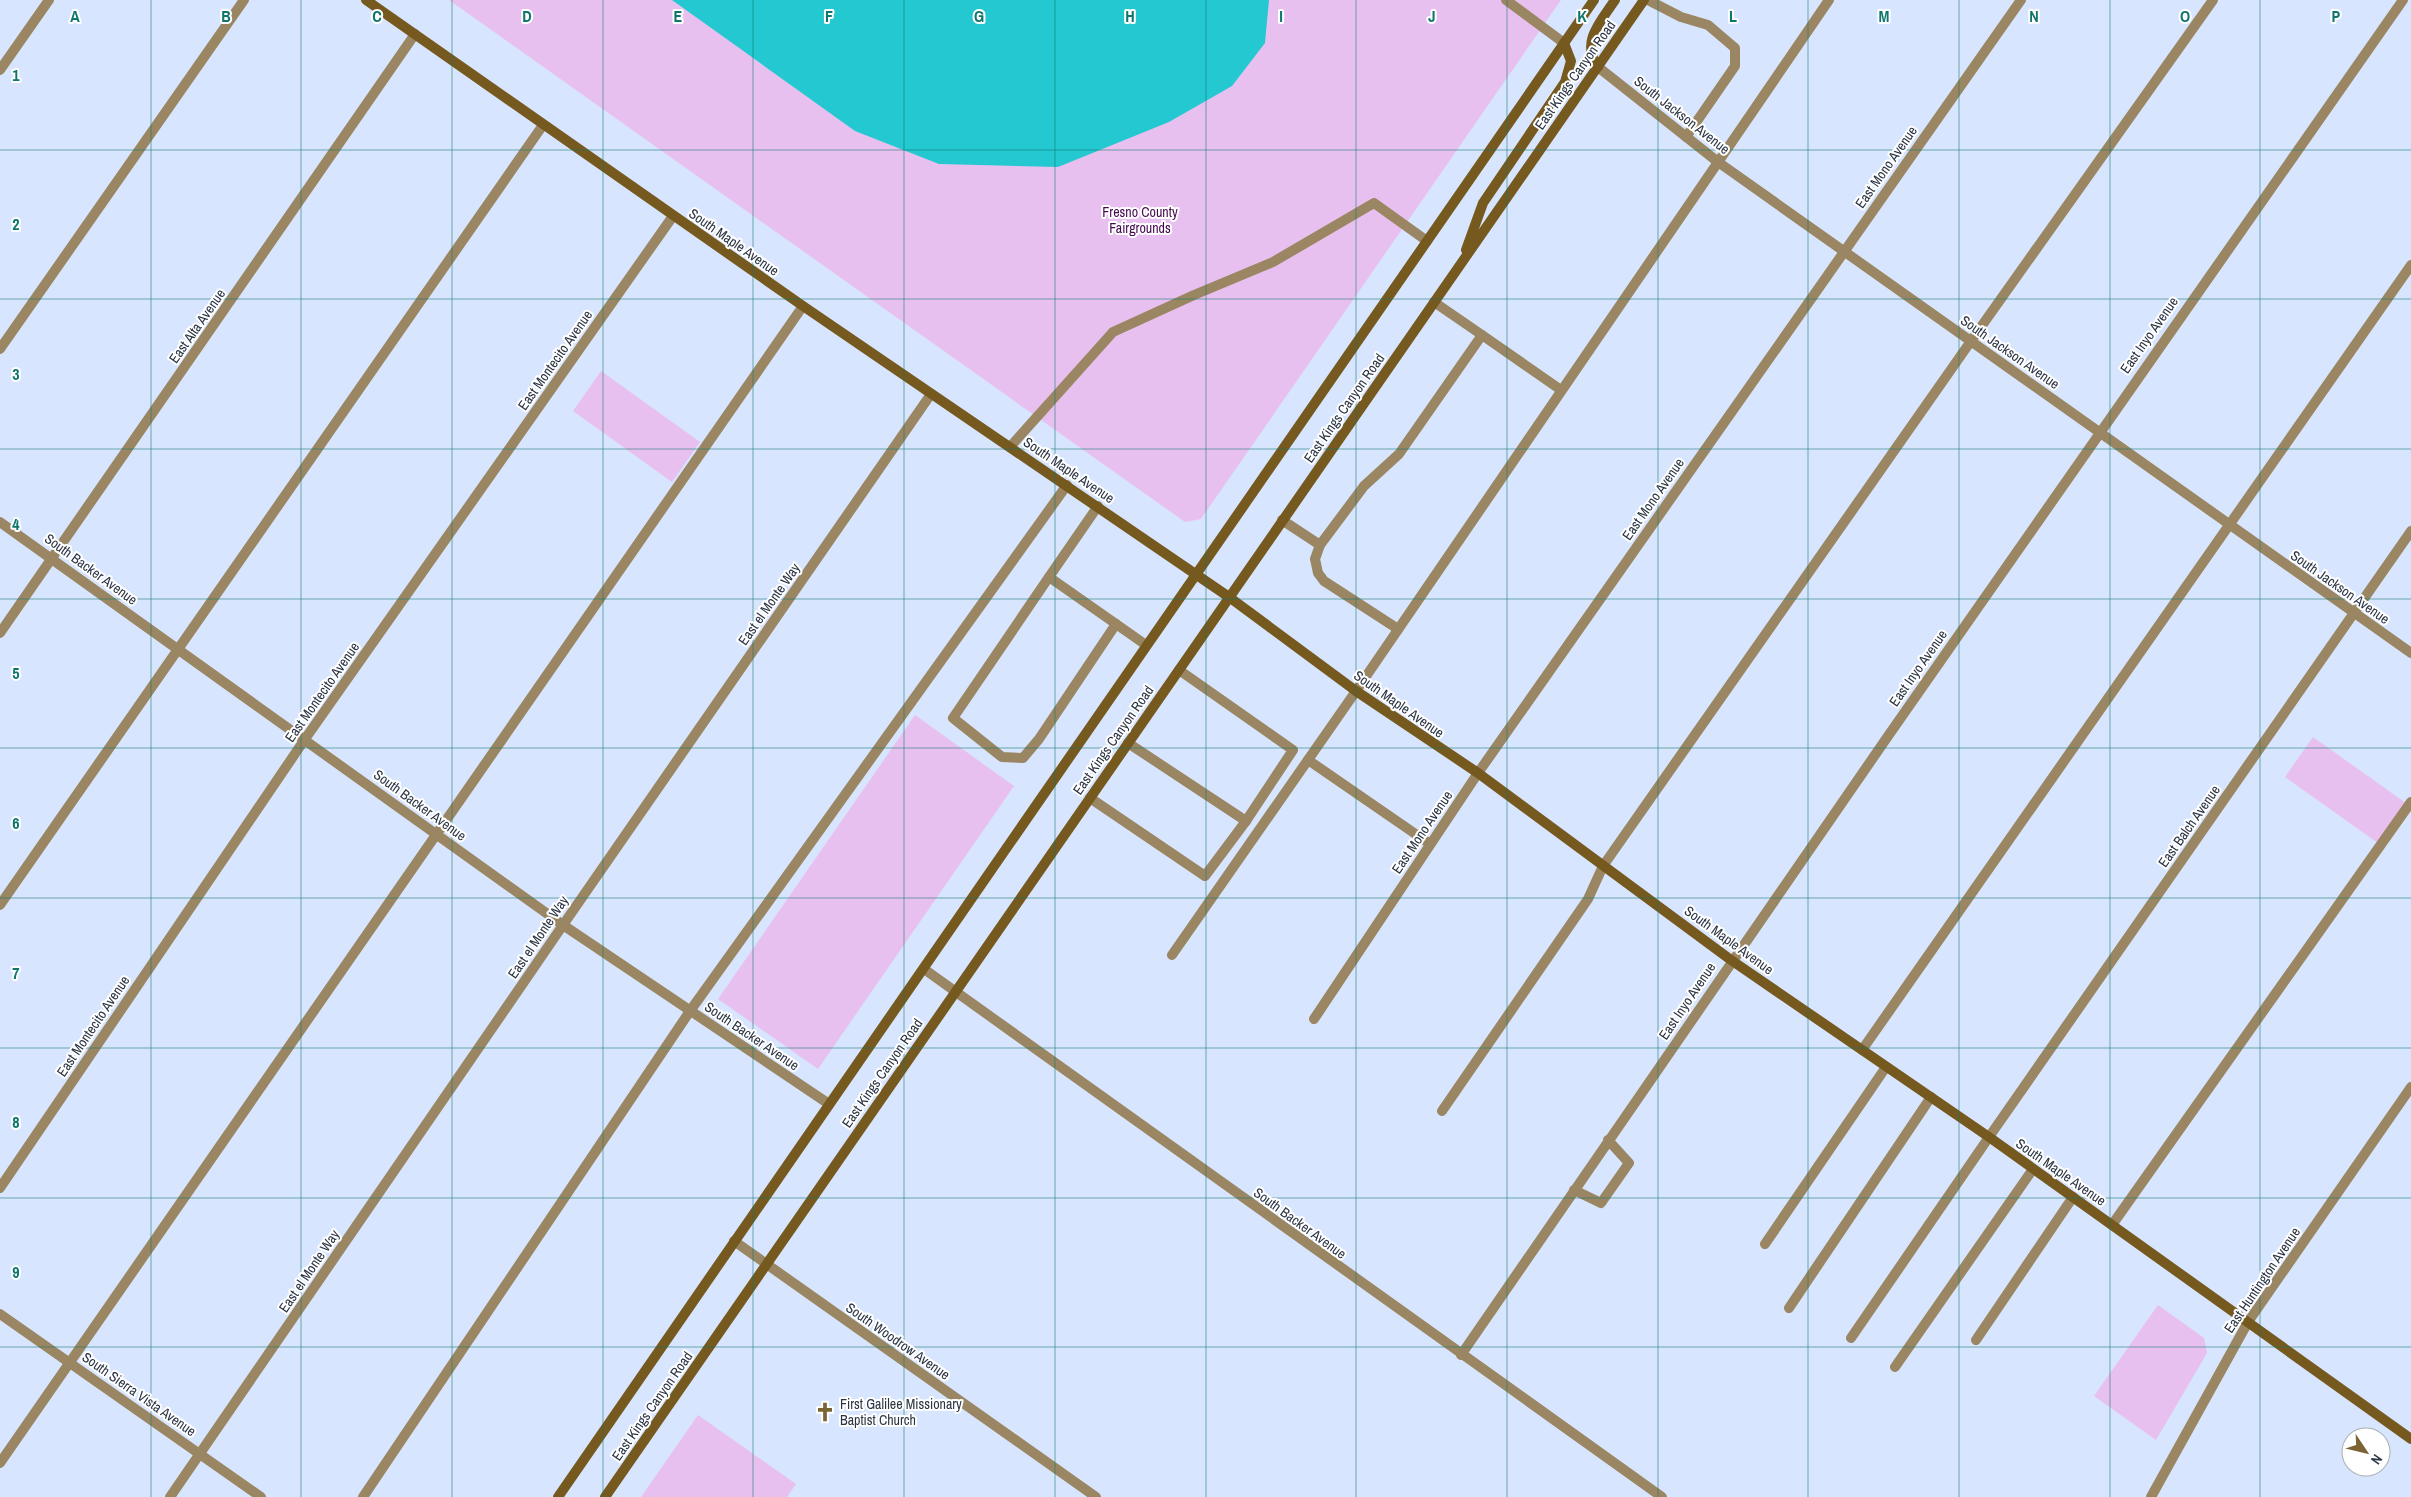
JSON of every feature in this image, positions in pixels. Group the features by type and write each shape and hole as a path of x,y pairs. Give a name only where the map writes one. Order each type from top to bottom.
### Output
{"main road":[{"name":"South Maple Avenue","path":"366,0 803,306 1068,485 1229,597 1356,691 1478,773 1731,960 1989,1137 2411,1439"},
{"name":"East Kings Canyon Road","path":"558,1497 1594,0"},
{"path":"1598,67 1591,58 1591,39 1615,0"},
{"name":"East Kings Canyon Road","path":"605,1497 1644,0"},
{"path":"1462,262 1483,203 1565,82 1571,61 1564,43"}],"street":[{"path":"0,70 49,0"},
{"path":"0,349 244,0"},
{"path":"1506,0 1564,43"},
{"path":"1648,0 1680,17 1708,25 1735,48 1735,66 1686,137"},
{"path":"1172,954 1356,691 1829,0"},
{"name":"East Mono Avenue","path":"1314,1019 1478,773 2021,0"},
{"path":"1442,1111 1588,899 1604,866 1971,342 2214,0"},
{"name":"East Inyo Avenue","path":"1461,1355 1731,960 2098,432 2403,0"},
{"name":"East Alta Avenue","path":"0,632 415,34"},
{"name":"South Jackson Avenue","path":"1598,67 1718,162 2353,614 2411,653"},
{"path":"0,905 543,125"},
{"path":"1010,447 1113,332 1194,294 1273,262 1374,203 1427,241"},
{"name":"East Montecito Avenue","path":"0,1188 305,739 673,216"},
{"path":"1862,1050 2411,265"},
{"path":"1434,302 1562,390"},
{"path":"0,1463 803,306"},
{"path":"1398,629 1324,581 1318,573 1315,560 1320,545 1364,486 1399,454 1482,335"},
{"name":"East el Monte Way","path":"170,1497 562,925 931,394"},
{"path":"362,1497 690,1011 1068,485"},
{"path":"1098,506 952,718 1002,757 1023,758 1039,739 1116,624"},
{"path":"1282,520 1320,545"},
{"name":"South Backer Avenue","path":"0,522 562,925 829,1104"},
{"name":"East Balch Avenue","path":"1851,1338 2411,531"},
{"path":"1049,577 1146,645"},
{"path":"1090,798 1205,876 1246,821 1293,750 1179,670"},
{"path":"1128,743 1246,821"},
{"path":"1308,760 1430,844"},
{"path":"2112,1225 2411,802"},
{"name":"South Backer Avenue","path":"924,969 1662,1497"},
{"path":"1765,1244 1886,1067"},
{"name":"East Huntington Avenue","path":"2151,1497 2248,1322 2411,1087"},
{"path":"1789,1308 1931,1097"},
{"path":"1574,1190 1601,1203 1628,1163 1608,1140"},
{"path":"1895,1368 2033,1169"},
{"path":"1976,1340 2073,1197"},
{"name":"South Woodrow Avenue","path":"734,1241 1096,1497"},
{"name":"South Sierra Vista Avenue","path":"0,1314 262,1497"}],"green space":[{"name":"Fresno County Fairgrounds","path":"449,0 1561,0 1201,519 1185,522"},
{"path":"601,371 700,442 672,482 573,411"},
{"path":"915,715 1014,786 818,1069 718,999"},
{"path":"2313,737 2410,806 2382,846 2285,777"},
{"path":"2158,1305 2204,1338 2207,1353 2156,1440 2094,1396"},
{"path":"698,1415 796,1484 787,1497 641,1497"}],"shaded area":[{"path":"672,0 1269,0 1265,43 1232,86 1169,122 1058,167 939,164 855,131"}],"place":[{"name":"First Galilee Missionary Baptist Church","path":"825,1412"}]}
